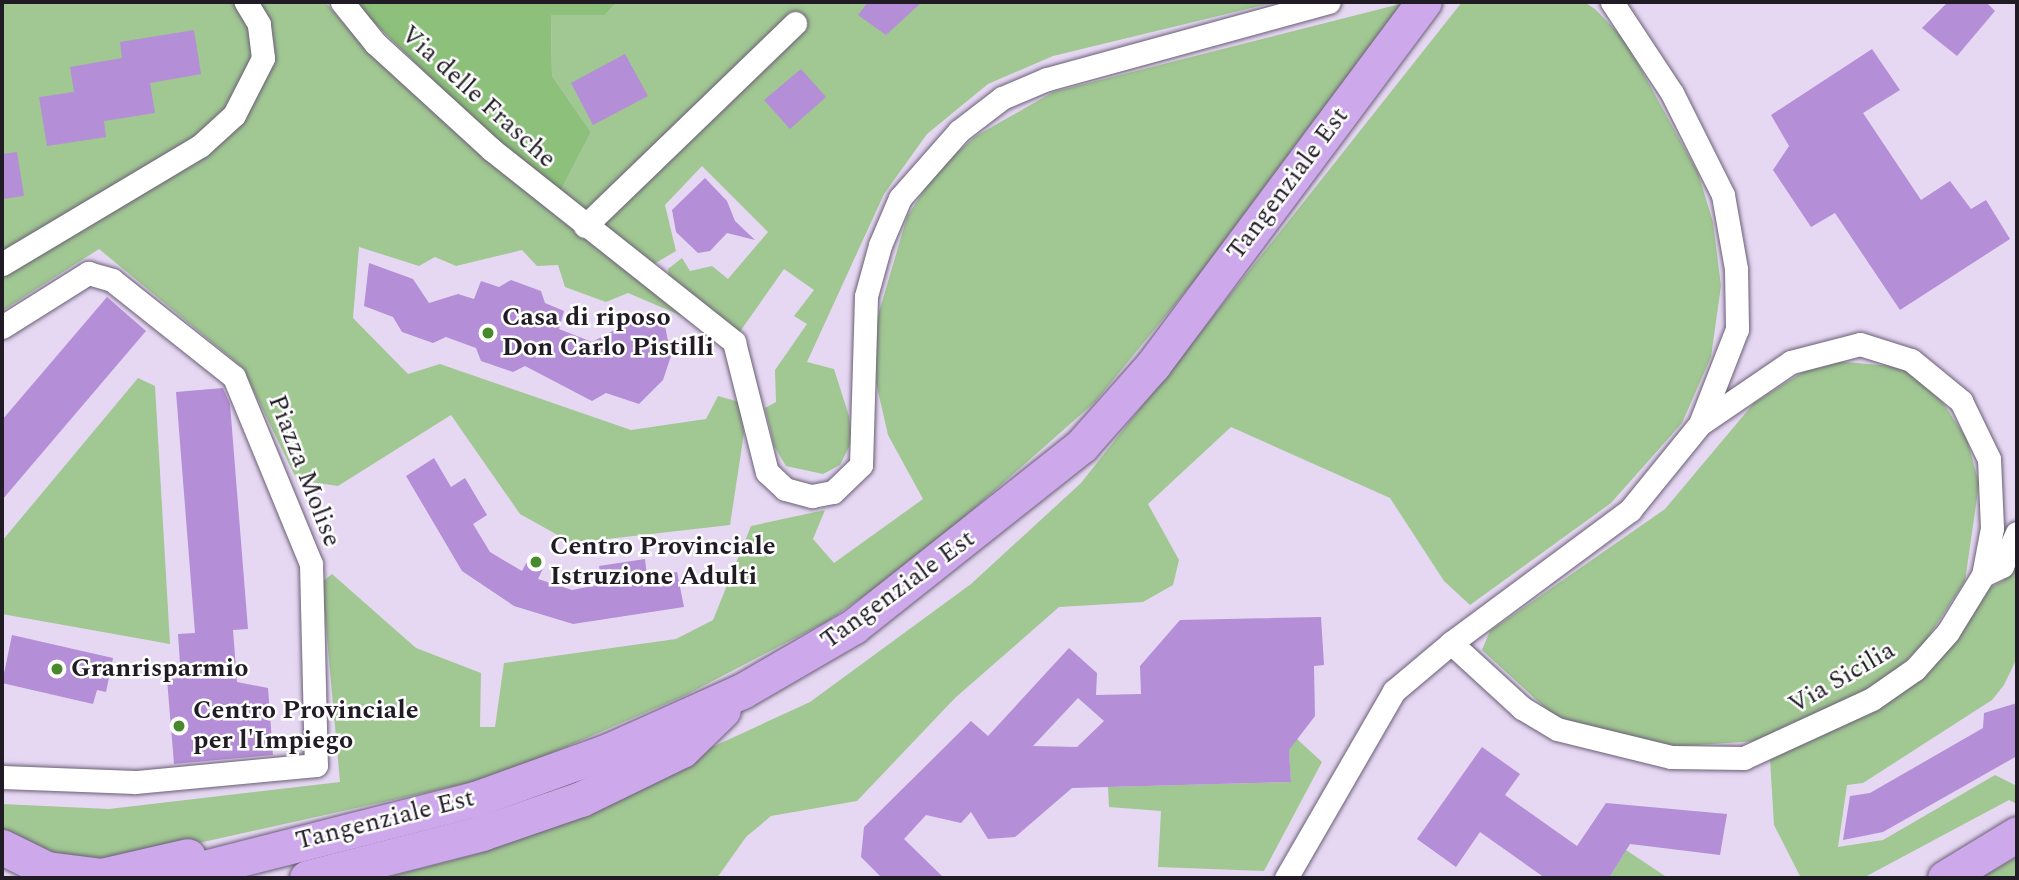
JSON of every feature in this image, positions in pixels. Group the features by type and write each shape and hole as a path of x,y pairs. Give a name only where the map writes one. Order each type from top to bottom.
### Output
{"main road":[{"name":"Tangenziale Est","path":"165,878 475,799 608,751 742,691 854,626 1082,445 1153,365 1424,2"},
{"path":"307,878 482,833 581,799 682,750 742,691"},
{"path":"1945,878 2017,834"},
{"path":"2,847 47,869 101,876 225,848 322,836"}],"street":[{"path":"2,264 200,146 234,115 263,58 259,24 246,2"},
{"name":"Via delle Frasche","path":"342,2 375,43 492,150 734,342 767,472 785,489 812,496 833,492 861,466 866,439 863,344 880,245 901,198 939,150 1002,99 1047,79 1329,2"},
{"path":"1612,2 1672,93 1723,195 1736,269 1737,329 1700,424"},
{"path":"585,226 795,23"},
{"name":"Piazza Molise","path":"2,327 88,273 112,280 234,377 311,564 316,765 135,782 2,777"},
{"name":"Via Sicilia","path":"1286,878 1394,691 1451,643 1630,510 1700,424 1791,362 1860,344 1911,360 1961,401 1989,459 1992,528 1983,575 1915,669 1816,729 1744,758 1671,757 1556,729 1522,708 1451,643"},
{"path":"1983,575 2002,566 2017,533"}],"green space":[{"path":"2,2 325,2 369,52 689,319 628,293 606,302 565,287 558,265 537,266 522,250 456,266 435,257 419,266 359,247 353,318 408,374 440,364 631,430 706,419 718,396 739,402 744,433 730,525 572,543 520,514 451,415 338,486 297,480 242,367 99,249 2,311"},
{"path":"353,2 617,2 605,15 551,15 552,76 591,132 561,190 482,128"},
{"path":"617,2 1276,2 1053,56 988,84 927,134 884,194 807,362 834,369 849,416 852,441 840,465 823,474 786,466 774,446 765,408 776,402 775,370 807,324 794,316 814,290 784,269 739,333 669,282 668,269 682,258 690,271 712,266 728,279 768,232 702,166 665,205 676,251 649,267 561,190 591,132 552,76 551,15 605,15"},
{"path":"1462,2 1584,2 1595,9 1625,40 1698,173 1713,222 1721,286 1711,357 1682,423 1611,503 1470,605 1444,581 1390,498 1231,427 1148,504 1179,560 1173,585 1143,602 1059,607 955,698 857,801 771,816 746,837 717,878 384,878 484,852 810,702 971,584 1081,483"},
{"path":"1404,3 1213,258 1095,402 917,559 826,622 684,696 496,777 113,862 87,864 2,836 2,804 109,809 340,782 322,582 332,574 416,648 481,673 480,727 495,727 504,663 676,639 713,620 751,526 825,510 813,539 834,563 923,499 888,435 875,378 877,319 907,217 937,170 976,136 1053,92"},
{"path":"1822,360 1903,367 1937,394 1967,439 1979,484 1965,581 1925,642 1893,674 1824,715 1758,741 1666,747 1598,733 1552,714 1482,650 1490,631 1665,509 1754,403"},
{"path":"138,378 155,386 170,644 2,614 2,541"},
{"path":"2017,559 2017,658 2004,685 1992,700 1863,783 1847,785 1838,847 1883,840 1995,775 2017,786 2017,804 2009,800 1863,878 1801,878 1774,825 1770,760 1920,681 1984,591 2003,581"},
{"path":"1288,739 1297,739 1322,762 1264,871 1158,867 1161,811 1109,807 1108,787 1291,782"},
{"path":"1626,850 1665,876 1665,878 1609,878"},
{"path":"2017,857 2017,878 1980,878"}],"building":[{"path":"868,2 922,2 886,35 858,15"},
{"path":"1948,2 1986,2 1995,11 1957,56 1922,28"},
{"path":"194,30 201,74 150,83 155,113 104,121 106,137 47,146 39,97 74,92 70,67 122,58 120,42"},
{"path":"1872,49 1900,90 1863,113 1921,200 1950,181 1971,209 1986,200 2010,239 1900,310 1835,213 1811,227 1773,170 1789,146 1771,115"},
{"path":"625,54 648,96 593,125 571,83"},
{"path":"801,69 826,97 790,129 764,100"},
{"path":"17,152 24,196 2,199 2,154"},
{"path":"705,178 727,201 735,221 755,240 727,233 710,251 698,253 676,232 672,210"},
{"name":"Casa di riposo Don Carlo Pistilli","path":"369,263 413,279 429,303 458,294 474,299 481,281 499,287 511,280 541,291 545,303 564,311 559,329 592,342 628,323 632,314 665,326 671,356 663,380 639,404 606,393 592,401 525,366 513,372 481,361 476,348 446,337 433,343 402,332 393,317 364,306"},
{"path":"107,297 146,331 2,500 2,420"},
{"path":"223,388 230,404 248,629 233,630 237,682 268,688 273,755 174,764 167,679 181,678 178,634 195,633 176,392"},
{"path":"434,458 451,487 465,478 487,515 473,524 490,552 522,571 530,556 545,564 538,579 572,590 602,584 599,566 645,559 647,577 677,572 684,607 573,624 514,606 462,571 406,476"},
{"path":"1321,617 1324,665 1314,666 1315,716 1289,750 1291,782 1072,788 1015,837 988,839 971,812 961,823 926,815 904,839 944,878 882,878 861,857 864,827 971,721 988,736 1069,648 1097,673 1096,695 1141,694 1140,666 1180,620","holes":["1078,698 1104,721 1077,747 1033,746"]},
{"name":"Granrisparmio","path":"12,635 113,658 106,692 97,690 93,704 2,683"},
{"path":"2017,703 2017,756 1883,832 1843,840 1850,796 1870,793 1983,728 1984,713"},
{"path":"1482,747 1520,774 1505,795 1577,846 1606,803 1727,814 1720,855 1630,844 1609,878 1545,878 1480,832 1456,867 1417,839"}],"place":[{"name":"Casa di riposo Don Carlo Pistilli","path":"488,333"},
{"name":"Centro Provinciale Istruzione Adulti","path":"536,562"},
{"name":"Granrisparmio","path":"57,669"},
{"name":"Centro Provinciale per l'Impiego","path":"179,726"}]}
